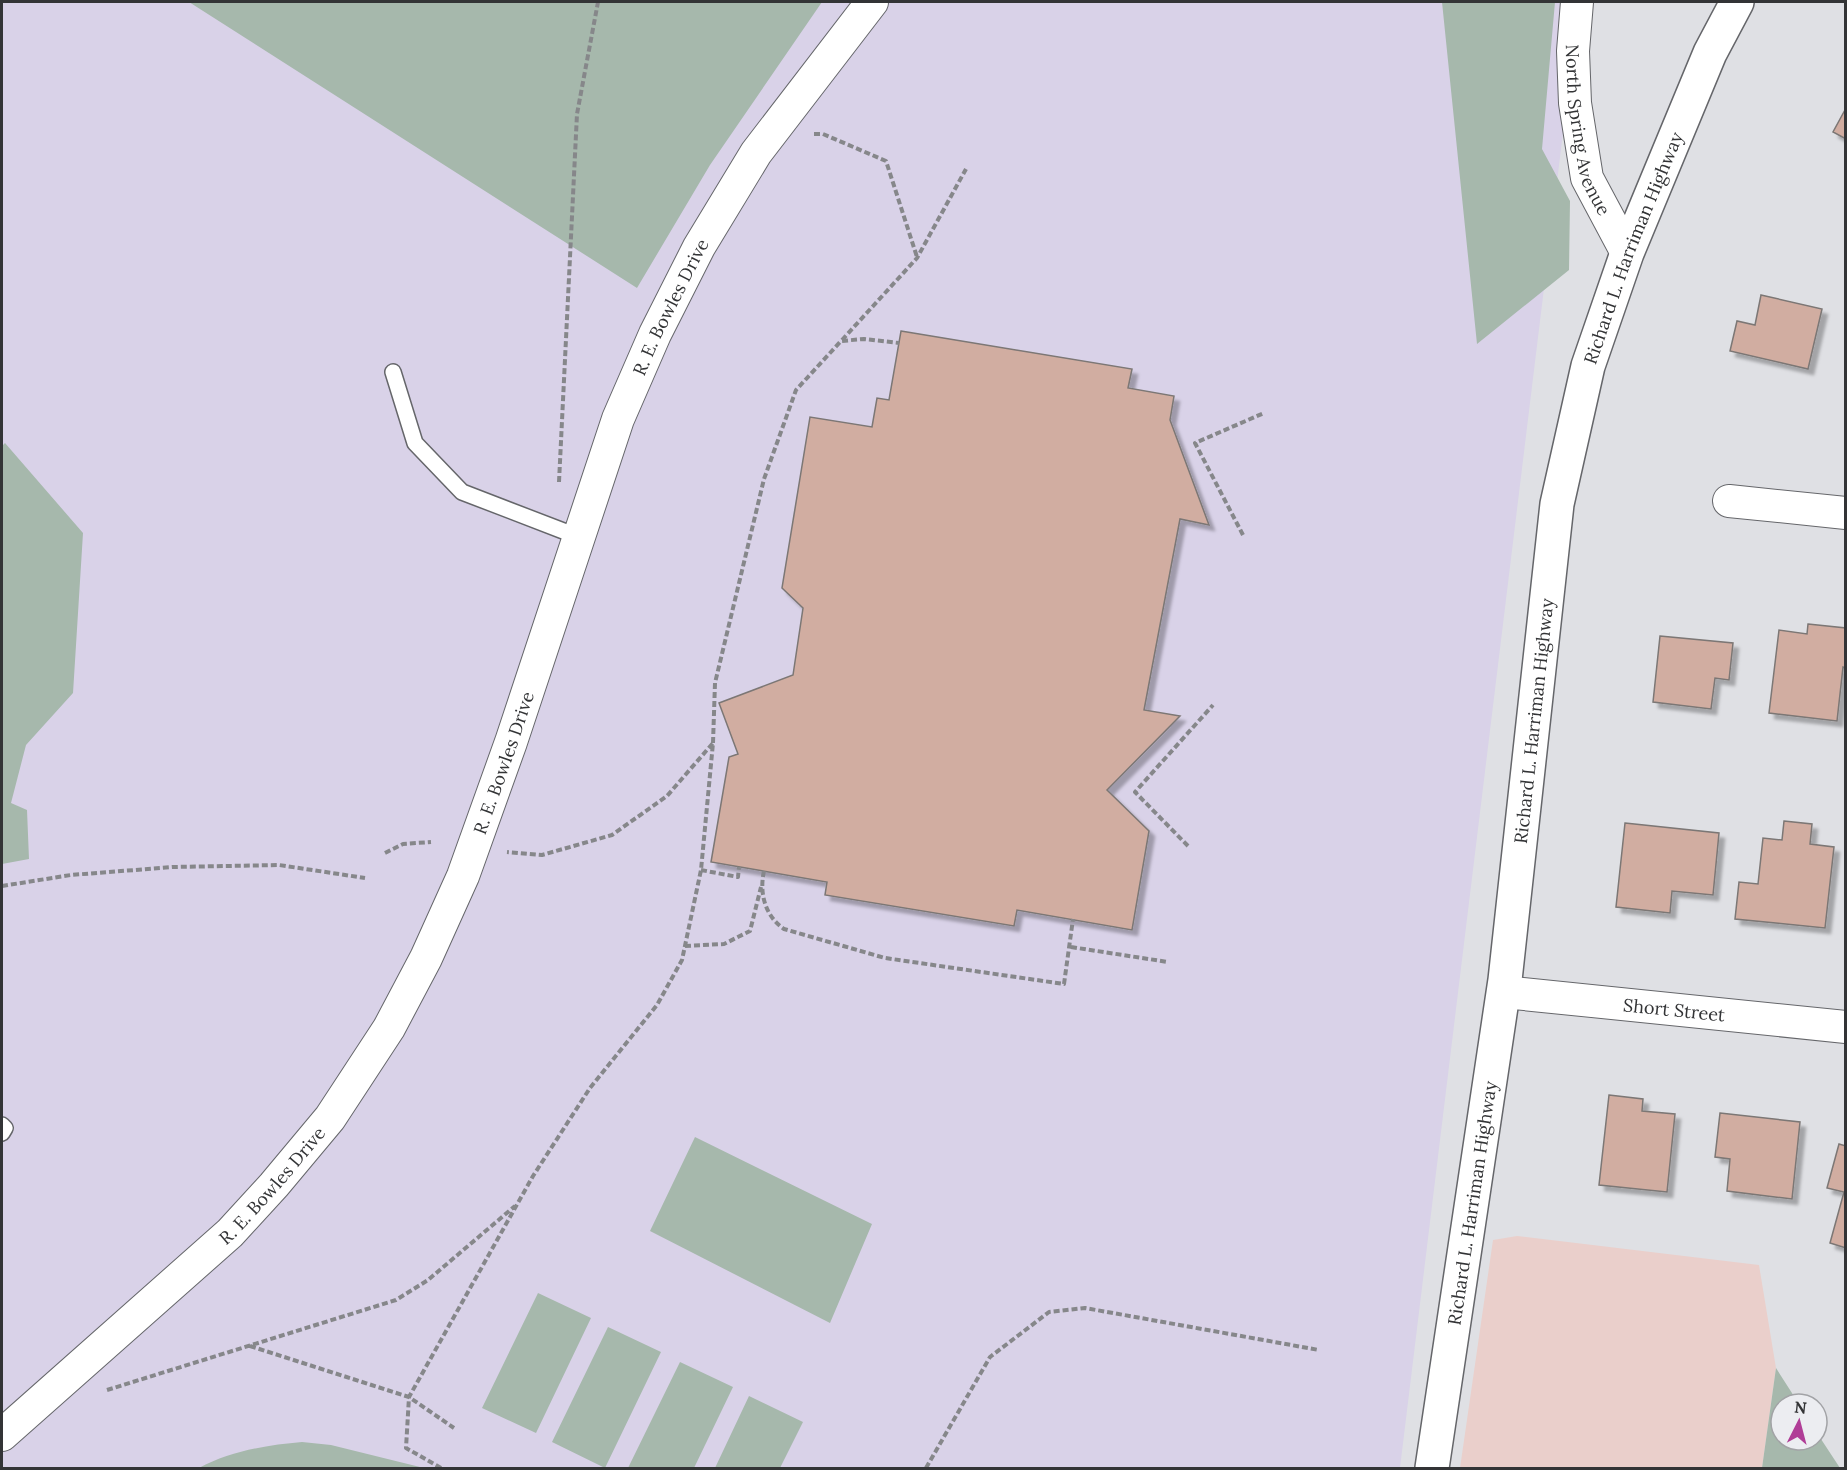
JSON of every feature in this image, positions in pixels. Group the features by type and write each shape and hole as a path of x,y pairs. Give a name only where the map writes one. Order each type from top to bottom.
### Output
{"main road":[{"name":"Richard L. Harriman Highway","path":"1432,1468 1504,992 1557,504 1588,366 1627,253 1710,53 1737,2"}],"street":[{"name":"R. E. Bowles Drive","path":"2,1435 237,1225 330,1118 389,1028 426,958 463,876 512,742 618,419 655,334 699,247 756,153 872,2"},
{"name":"North Spring Avenue","path":"1577,2 1573,51 1575,103 1587,178 1627,253"},
{"path":"1729,501 1845,513"},
{"name":"Short Street","path":"1504,992 1845,1027"}],"lane":[{"path":"393,372 415,443 462,492 579,537"},
{"path":"2,1125 5,1128 2,1133"}],"path":[{"path":"559,489 577,114 598,2"},
{"path":"803,134 823,134 886,161 917,258"},
{"path":"441,1468 406,1448 409,1397 518,1203 590,1088 657,1005 682,960 701,870 713,743 715,683 764,479 796,390 917,258 966,169"},
{"path":"841,341 864,339 899,343"},
{"path":"1243,535 1195,443 1264,413"},
{"path":"1188,846 1135,792 1213,705"},
{"path":"498,851 542,855 612,835 668,796 713,743"},
{"path":"385,853 403,844 431,843"},
{"path":"2,886 71,875 172,867 279,865 365,879"},
{"path":"701,870 738,877 739,867"},
{"path":"685,945 724,944 750,931 764,871"},
{"path":"761,886 769,914 773,921 784,928 885,958 1064,984 1071,947 1072,920"},
{"path":"1071,947 1168,962"},
{"path":"105,1390 396,1300 428,1280 518,1203"},
{"path":"926,1468 990,1357 1049,1312 1084,1308 1319,1350"},
{"path":"249,1346 409,1397 454,1428"}],"shaded area":[{"path":"2,2 1577,2 1573,51 1400,1468 2,1468"},
{"path":"1517,1236 1759,1265 1776,1368 1773,1392 1769,1392 1769,1418 1762,1468 1460,1468 1493,1240"}],"green space":[{"path":"189,2 822,2 710,165 637,288"},
{"path":"1442,2 1555,2 1542,149 1570,201 1569,270 1477,344"},
{"path":"5,443 83,533 73,693 26,745 11,803 27,810 29,859 2,864 2,446"},
{"path":"695,1137 872,1224 830,1323 650,1231"},
{"path":"538,1293 591,1318 536,1433 482,1408"},
{"path":"608,1327 661,1352 605,1468 552,1442"},
{"path":"680,1362 733,1387 694,1468 628,1468"},
{"path":"1776,1368 1791,1392 1773,1392"},
{"path":"749,1396 803,1422 780,1468 715,1468"},
{"path":"1769,1418 1769,1452 1829,1451 1840,1468 1762,1468"},
{"path":"302,1442 331,1445 424,1468 199,1468 223,1457 249,1450"}],"building":[{"path":"1846,108 1846,139 1833,132"},
{"path":"1761,295 1822,309 1808,369 1730,351 1737,321 1755,325"},
{"path":"901,331 1132,369 1128,388 1174,396 1170,420 1209,525 1180,519 1144,710 1180,716 1107,790 1149,831 1132,930 1017,910 1014,926 825,895 827,882 711,862 729,757 738,754 719,703 793,675 803,608 782,588 810,417 872,427 877,398 889,400"},
{"path":"1808,624 1846,628 1846,668 1843,667 1837,721 1769,713 1779,630 1807,634"},
{"path":"1660,636 1733,643 1729,680 1715,678 1711,709 1653,702"},
{"path":"1784,821 1812,824 1810,844 1834,847 1825,928 1735,919 1739,882 1758,884 1763,838 1782,840"},
{"path":"1625,823 1719,833 1713,895 1672,891 1670,913 1616,907"},
{"path":"1609,1095 1643,1099 1642,1111 1675,1114 1667,1192 1599,1185"},
{"path":"1720,1113 1800,1122 1792,1199 1727,1191 1730,1159 1715,1157"},
{"path":"1839,1144 1846,1146 1846,1248 1830,1243 1844,1192 1827,1188"}]}
